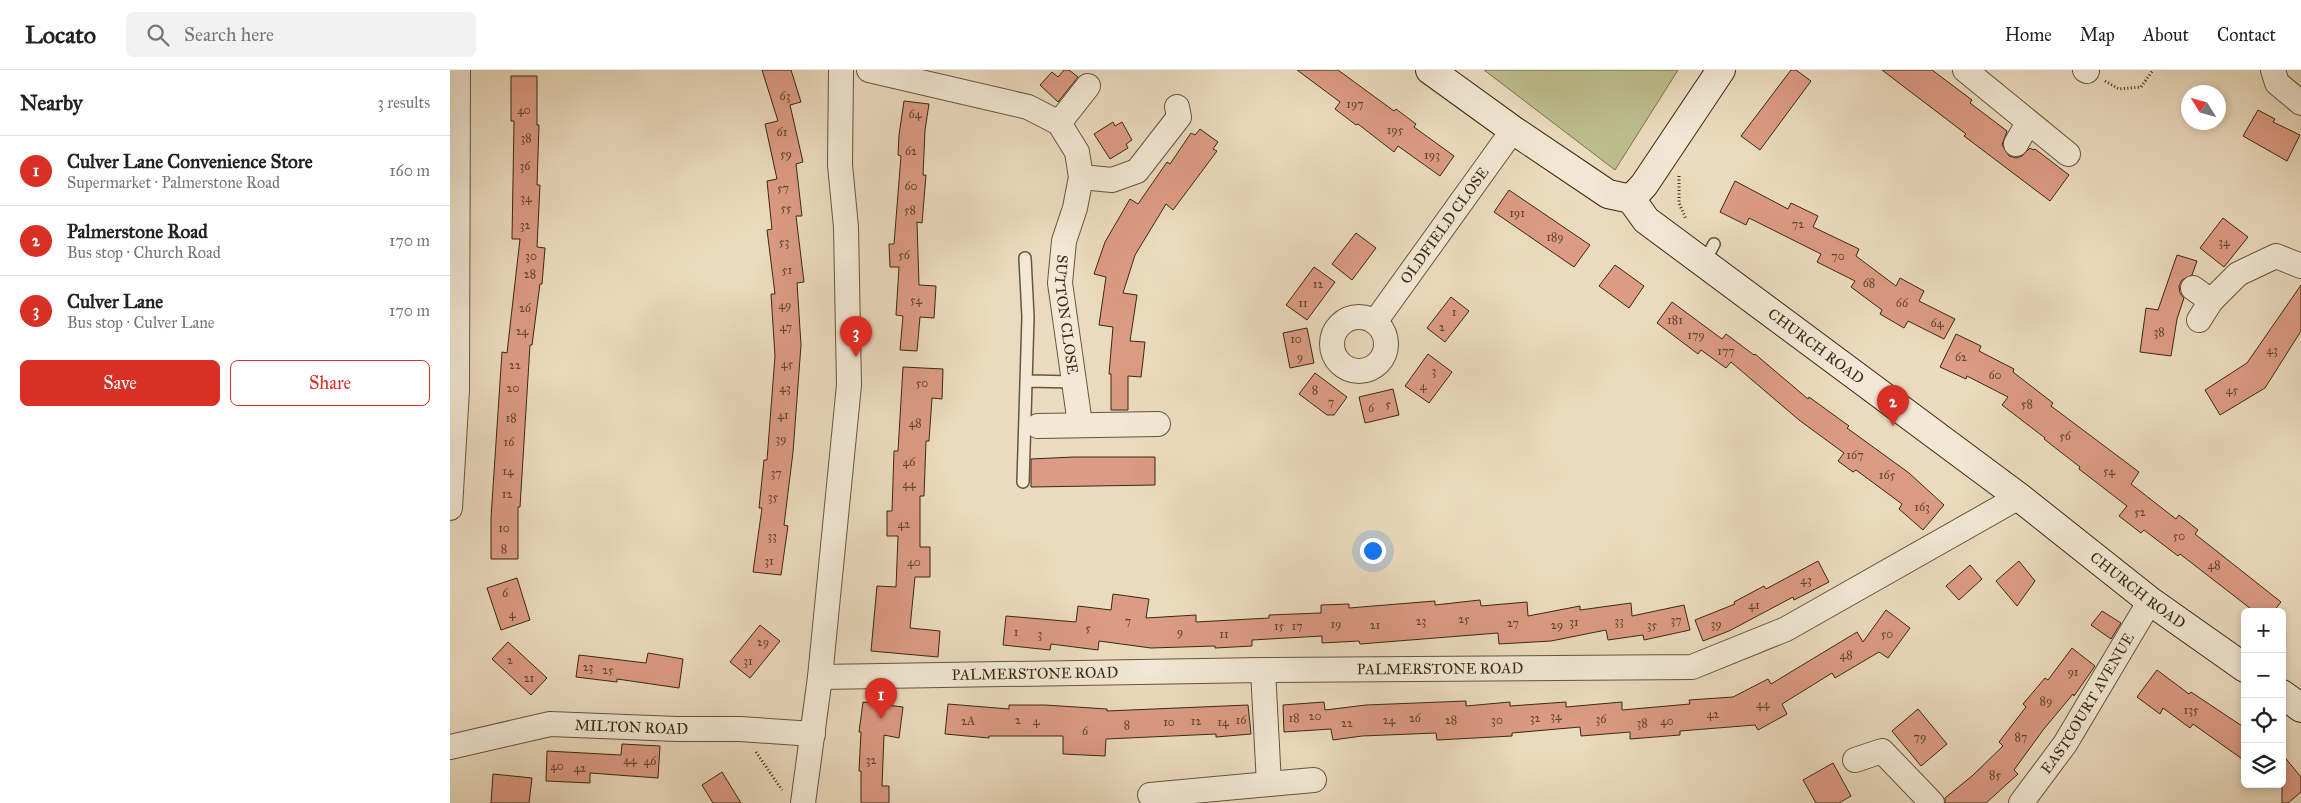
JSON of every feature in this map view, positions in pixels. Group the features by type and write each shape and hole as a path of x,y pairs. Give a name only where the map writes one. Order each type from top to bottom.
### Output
{"main road":[{"path":"1430,70 1513,130 1608,194 1631,199 1644,185 1721,70"},
{"name":"CHURCH ROAD","path":"1631,199 1646,220 1709,254 2150,601 2241,665"},
{"path":"2286,697 2301,708"}],"street":[{"path":"450,508 454,390 458,70"},
{"path":"795,799 813,734 849,385 846,227 840,165 841,70"},
{"path":"869,70 1028,107 1059,123 1088,86"},
{"path":"1965,70 2068,154"},
{"path":"2273,70 2277,83 2301,103"},
{"path":"1081,177 1112,180 1138,171 1179,117 1177,107"},
{"name":"SUTTON CLOSE","path":"1059,123 1077,152 1081,177 1075,208 1064,241 1060,283 1080,424"},
{"path":"2016,144 2028,123"},
{"name":"OLDFIELD CLOSE","path":"1375,322 1513,130"},
{"path":"2201,303 2238,274 2276,256 2301,266"},
{"path":"1038,426 1158,424"},
{"name":"PALMERSTONE ROAD","path":"820,677 1263,670 1692,667 1786,629 2019,497"},
{"name":"EASTCOURT AVENUE","path":"2021,803 2065,744 2150,601"},
{"path":"1263,670 1269,784"},
{"name":"MILTON ROAD","path":"450,747 550,724 677,729 740,729 813,734"},
{"path":"1855,760 1882,751 1932,803"},
{"path":"1150,795 1314,780"}],"lane":[{"path":"1023,482 1028,381 1028,317 1025,258"},
{"path":"1028,381 1075,382"}],"path":[{"path":"2086,71 2119,89 2141,87 2153,70"},
{"path":"1678,188 1679,203 1690,227 1709,254"},
{"path":"740,729 795,799"}],"green space":[{"path":"1484,70 1678,70 1615,170"}],"building":[{"path":"762,70 791,70 801,102 790,105 803,162 796,164 802,216 796,216 804,282 797,283 801,345 793,452 784,525 788,526 781,575 753,572 762,508 759,508 764,460 767,460 775,356 771,294 775,294 767,230 772,229 767,181 777,179 765,124 778,121"},
{"path":"1064,70 1069,70 1078,77 1058,102 1040,85 1052,72 1058,77"},
{"path":"1297,70 1338,70 1394,111 1396,109 1416,124 1414,127 1454,156 1440,176 1398,146 1394,152 1335,109 1340,102"},
{"path":"1791,70 1796,70 1811,81 1760,150 1741,136"},
{"path":"1882,70 1932,70 1972,100 1970,103 2007,131 2002,145 2009,156 2016,158 2022,156 2030,148 2035,149 2069,175 2050,201 1964,136 1966,134"},
{"path":"511,76 537,76 537,125 539,125 537,185 540,185 537,247 545,248 542,284 540,284 532,345 530,345 520,507 518,507 518,559 491,559 491,518 502,352 507,353 520,239 512,239 514,121 511,121"},
{"path":"904,101 929,104 925,130 923,175 926,175 922,223 917,222 919,285 936,286 934,318 920,317 917,351 900,350 903,316 896,315 899,267 890,267 889,244 894,244 901,156 898,155 899,135"},
{"path":"2258,110 2275,119 2273,122 2300,135 2287,161 2243,136"},
{"path":"1113,122 1115,126 1122,122 1132,140 1126,144 1128,148 1110,159 1094,134"},
{"path":"1200,129 1218,142 1213,149 1217,151 1173,210 1166,204 1135,255 1123,293 1137,295 1130,341 1145,342 1141,377 1128,376 1128,410 1111,410 1111,374 1109,374 1113,327 1099,325 1106,277 1094,274 1105,242 1130,199 1138,204 1167,162 1170,164 1191,133 1195,135"},
{"path":"1735,181 1788,209 1791,203 1818,216 1813,227 1859,249 1856,256 1896,286 1900,278 1924,291 1919,301 1955,319 1944,339 1908,321 1904,328 1880,314 1882,310 1851,287 1855,281 1817,262 1821,254 1749,218 1746,225 1720,212"},
{"path":"1509,190 1590,245 1574,267 1494,212"},
{"path":"2223,218 2248,237 2224,267 2200,248"},
{"path":"1356,233 1376,248 1352,280 1332,264"},
{"path":"2177,255 2197,261 2192,275 2182,280 2179,286 2180,293 2184,298 2177,319 2171,356 2140,352 2146,308 2158,310"},
{"path":"1615,265 1644,286 1629,308 1599,286"},
{"path":"1314,267 1335,282 1307,320 1286,305"},
{"path":"2301,285 2301,331 2265,388 2220,415 2205,390 2247,363"},
{"path":"1451,297 1469,311 1445,342 1427,328"},
{"path":"1672,302 1722,339 1726,334 1755,354 1808,399 1809,397 1849,426 1847,428 1909,473 1944,505 1923,530 1899,509 1902,504 1856,470 1853,472 1838,461 1844,453 1799,420 1731,362 1726,368 1701,350 1698,354 1657,323"},
{"path":"1307,328 1314,363 1290,368 1283,333"},
{"path":"1956,334 1981,346 1979,351 2014,369 2013,372 2053,403 2051,406 2139,472 2131,484 2176,519 2179,515 2198,530 2195,534 2281,602 2276,608 2250,608 2180,554 2178,556 2144,530 2141,533 2119,516 2127,506 2002,405 2008,397 1967,376 1966,379 1940,367"},
{"path":"1428,354 1452,372 1429,403 1405,386"},
{"path":"903,367 943,369 942,399 932,398 929,441 926,441 924,496 920,496 920,547 930,547 930,577 915,577 910,628 940,631 938,657 871,651 877,586 896,587 898,536 887,536 887,511 892,511 894,451 898,451"},
{"path":"1315,373 1347,397 1334,415 1327,415 1299,394"},
{"path":"1393,389 1399,415 1365,423 1359,397"},
{"path":"1155,457 1155,485 1031,487 1031,459"},
{"path":"1818,561 1829,582 1794,600 1793,597 1729,631 1703,641 1695,620 1735,604 1734,602 1764,586 1766,589"},
{"path":"2019,561 2035,581 2017,606 1996,581"},
{"path":"1970,565 1982,579 1959,600 1946,586"},
{"path":"517,578 530,620 501,630 487,588"},
{"path":"1113,594 1149,599 1146,618 1196,615 1196,622 1269,618 1269,615 1321,613 1321,605 1349,604 1349,608 1435,601 1435,605 1480,600 1481,606 1527,602 1528,616 1580,606 1580,610 1631,603 1632,616 1684,605 1690,630 1644,640 1643,635 1608,640 1606,630 1551,641 1499,644 1498,633 1360,644 1359,641 1322,643 1322,636 1252,640 1252,646 1215,648 1215,646 1151,648 1099,641 1098,650 1051,644 1050,650 1003,645 1006,616 1076,622 1078,606 1111,610"},
{"path":"1886,610 1910,628 1888,658 1879,652 1835,678 1832,673 1782,704 1787,714 1758,730 1755,725 1680,731 1680,735 1630,739 1630,732 1581,736 1580,727 1512,733 1512,736 1437,740 1436,733 1362,736 1333,740 1331,729 1284,732 1283,705 1324,702 1325,710 1366,705 1466,701 1466,706 1510,702 1510,706 1566,702 1566,707 1622,702 1622,710 1690,704 1689,700 1733,697 1768,679 1771,684 1857,632 1863,642"},
{"path":"2102,611 2121,623 2111,639 2091,625"},
{"path":"760,625 780,641 750,678 730,662"},
{"path":"508,642 547,678 531,695 492,659"},
{"path":"2072,648 2095,666 2074,696 2073,694 2043,730 2014,770 2018,774 1986,803 1945,803 1945,798 1972,776 2003,746 1999,742 2026,707 2023,704 2045,678 2048,680"},
{"path":"648,653 683,659 679,688 617,679 617,682 576,677 579,655 646,663"},
{"path":"2157,670 2189,694 2191,692 2241,725 2241,758 2193,724 2190,728 2163,708 2160,714 2137,697"},
{"path":"863,702 903,707 899,738 884,735 882,786 889,786 889,803 861,803 861,771 859,771 861,732 859,732"},
{"path":"948,704 1009,709 1009,705 1045,705 1107,709 1107,711 1248,705 1251,734 1216,737 1216,734 1106,739 1105,756 1063,754 1063,736 989,736 989,738 945,734"},
{"path":"1918,709 1947,744 1921,766 1892,731"},
{"path":"622,744 660,746 658,778 590,773 590,783 546,781 547,751 621,755"},
{"path":"2286,759 2301,777 2301,792 2288,803 2282,803 2282,788 2286,788"},
{"path":"1833,763 1851,796 1839,803 1816,803 1803,780"},
{"path":"722,772 741,803 713,803 702,785"},
{"path":"493,774 532,778 529,803 491,803"}],"place":[{"name":"Culver Lane","path":"856,357"},
{"name":"Palmerstone Road","path":"1893,426"},
{"name":"Culver Lane Convenience Store","path":"881,719"}]}
